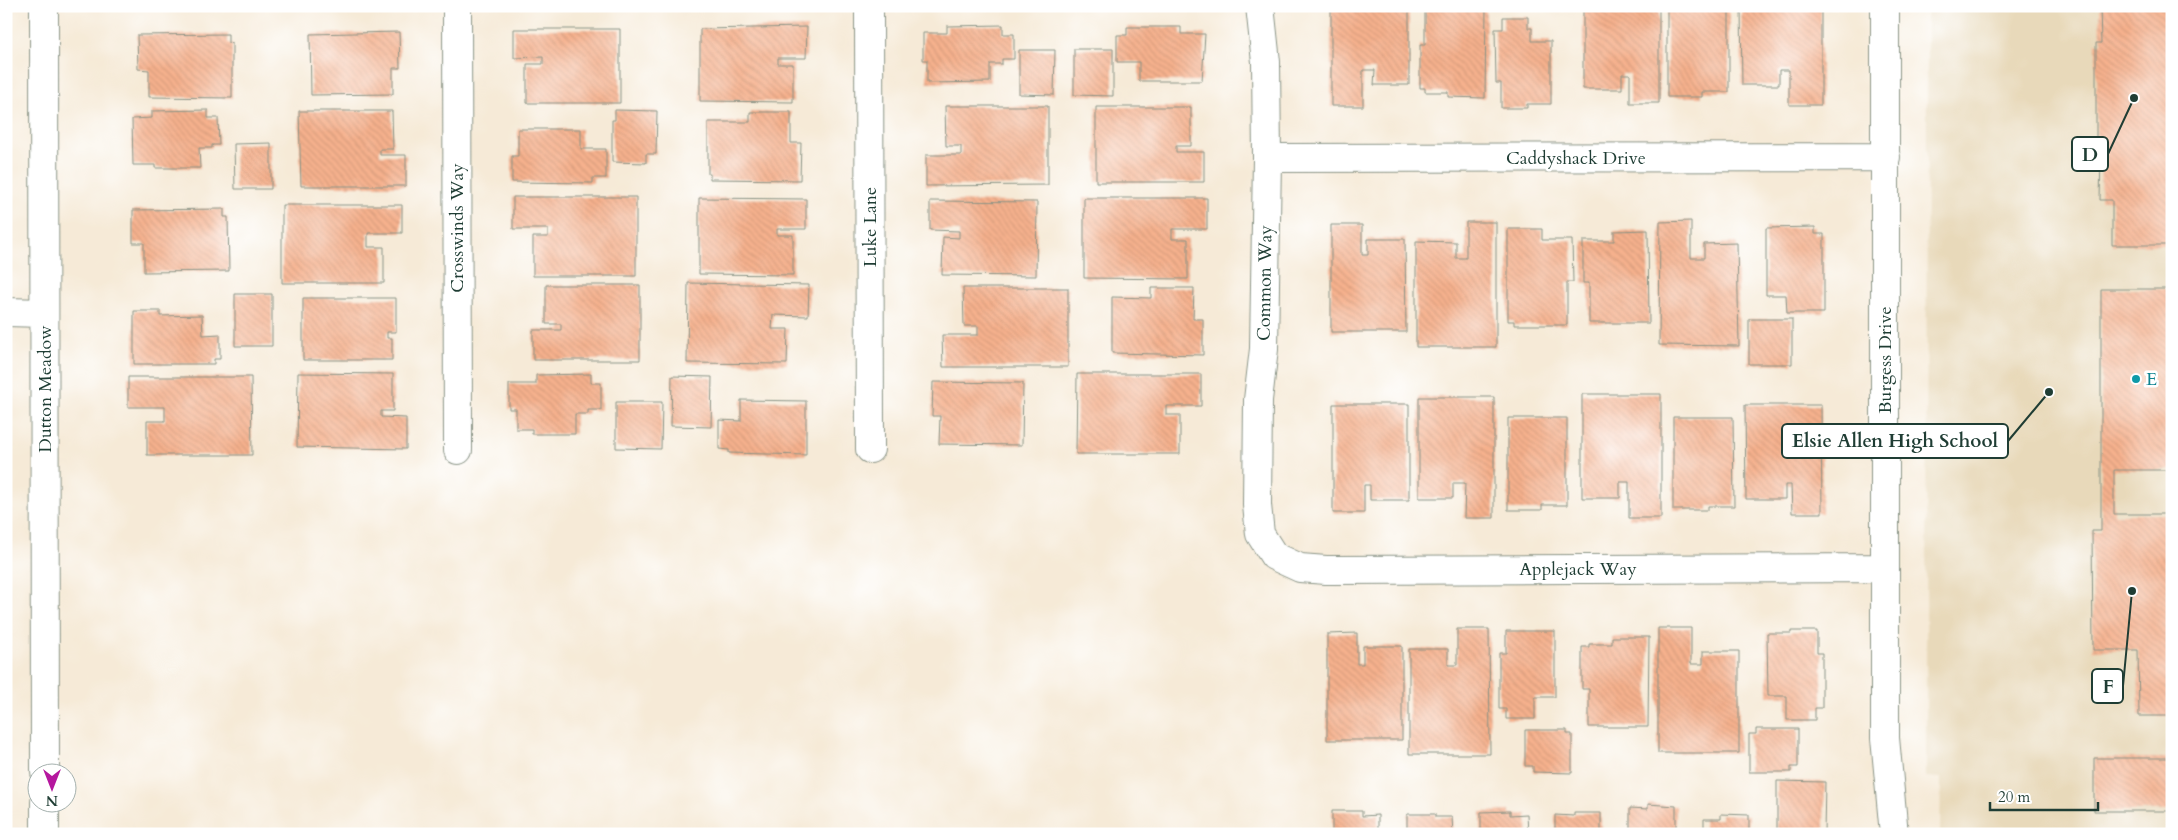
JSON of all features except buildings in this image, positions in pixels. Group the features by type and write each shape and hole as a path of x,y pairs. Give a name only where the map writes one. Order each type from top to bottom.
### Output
{"street":[{"name":"Dutton Meadow","path":"44,6 45,762"},
{"name":"Crosswinds Way","path":"457,6 458,450"},
{"name":"Luke Lane","path":"869,6 870,449"},
{"name":"Common Way","path":"1260,6 1266,62 1267,158 1264,349 1258,400 1257,505 1260,534 1274,556"},
{"name":"Burgess Drive","path":"1885,6 1885,738 1894,834"},
{"name":"Caddyshack Drive","path":"1267,158 1886,157"},
{"path":"6,312 44,313"},
{"name":"Applejack Way","path":"1274,556 1300,568 1326,570 1884,568"},
{"path":"45,812 45,834"}],"shaded area":[{"path":"1927,6 2172,6 2172,834 1940,834 1941,778 1926,777"}],"place":[{"name":"D","path":"2134,98"},
{"name":"E","path":"2136,379"},
{"name":"Elsie Allen High School","path":"2049,392"},
{"name":"F","path":"2132,591"}]}
